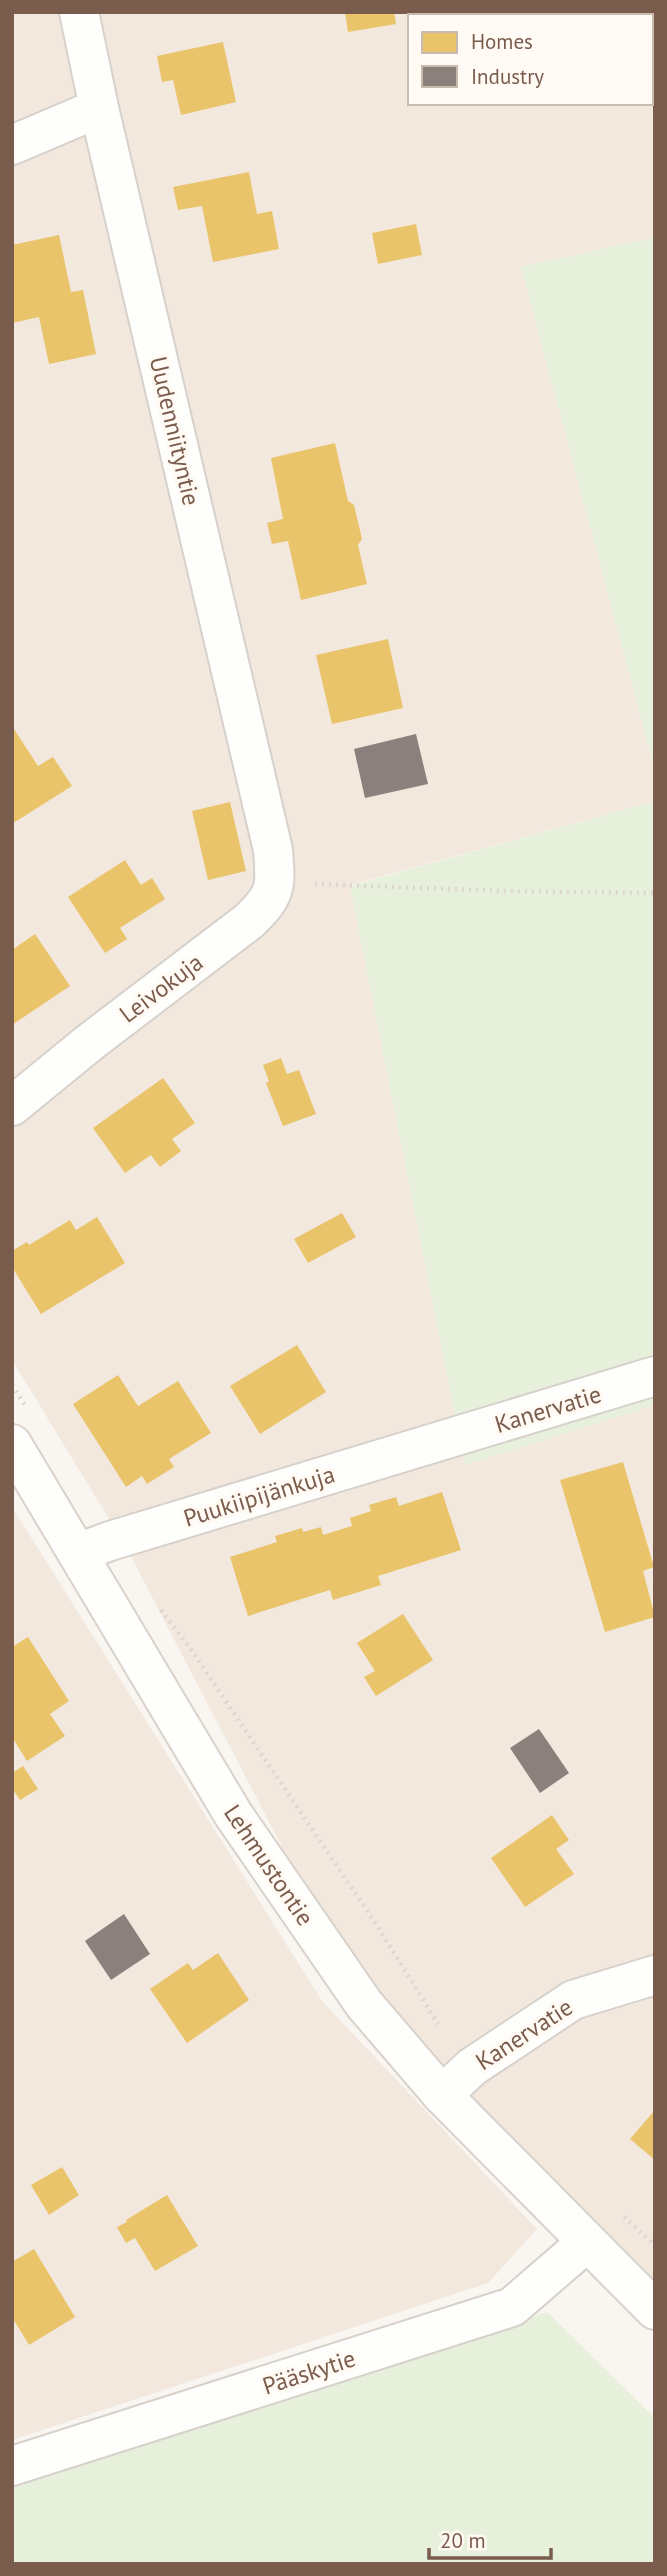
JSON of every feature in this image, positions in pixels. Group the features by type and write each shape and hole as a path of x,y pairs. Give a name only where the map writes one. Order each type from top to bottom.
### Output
{"street":[{"name":"Uudenniityntie","path":"79,12 274,866"},
{"path":"12,145 99,108"},
{"name":"Leivokuja","path":"12,1106 249,921 267,904 274,866"},
{"name":"Kanervatie","path":"441,1441 655,1376"},
{"name":"Puukiipijänkuja","path":"78,1553 441,1441"},
{"name":"Lehmustontie","path":"12,1444 233,1814 364,2004 442,2095 655,2310"},
{"name":"Kanervatie","path":"442,2095 472,2067 573,2000 655,1975"},
{"name":"Pääskytie","path":"12,2466 512,2307 586,2243"}],"path":[{"path":"274,866 502,891 655,893"},
{"path":"158,1605 190,1648 378,1927 439,2026 472,2067"},
{"path":"615,2208 655,2245"}],"shaded area":[{"path":"12,12 606,12 608,14 408,14 408,105 653,105 653,62 655,63 655,237 521,267 655,771 655,801 350,885 465,1464 655,1405 655,2282 346,1970 125,1545 12,1360"},
{"path":"12,1507 322,2001 537,2229 488,2283 12,2440"}],"green space":[{"path":"606,12 655,12 655,63 653,14"},
{"path":"655,237 655,771 521,267"},
{"path":"655,801 655,1405 465,1465 350,886"},
{"path":"547,2312 655,2418 655,2564 12,2564 12,2485"}],"building: Homes":[{"path":"345,12 394,12 396,24 348,32"},
{"path":"223,42 236,102 181,115 173,80 162,82 157,56"},
{"path":"249,172 257,214 272,211 279,249 213,262 202,206 178,210 173,187"},
{"path":"416,224 422,255 378,264 372,233"},
{"path":"59,235 71,292 83,290 96,354 49,364 39,317 12,323 12,245"},
{"path":"335,443 348,501 354,505 362,539 358,545 367,584 301,600 288,541 272,544 267,523 283,519 271,458"},
{"path":"388,639 403,708 332,724 316,655"},
{"path":"12,726 38,766 53,757 72,786 15,822 12,818"},
{"path":"230,802 246,871 208,880 192,811"},
{"path":"125,860 141,885 152,878 165,899 120,928 127,939 105,953 68,897"},
{"path":"35,934 70,986 12,1025 12,950"},
{"path":"281,1058 287,1074 299,1070 316,1114 283,1126 266,1083 269,1081 263,1065"},
{"path":"163,1078 195,1123 172,1139 181,1151 160,1167 151,1155 125,1173 93,1128"},
{"path":"342,1213 356,1237 308,1263 294,1239"},
{"path":"97,1217 125,1263 41,1314 12,1267 12,1251 27,1242 29,1245 70,1220 76,1230"},
{"path":"297,1345 326,1392 260,1434 230,1386"},
{"path":"118,1375 138,1406 178,1381 211,1433 169,1459 174,1467 147,1484 142,1476 126,1487 73,1404"},
{"path":"623,1462 654,1567 643,1571 655,1617 605,1632 560,1480"},
{"path":"442,1492 461,1550 378,1576 381,1585 333,1600 330,1590 248,1616 230,1557 277,1542 275,1536 302,1528 303,1532 321,1527 323,1535 352,1526 350,1518 371,1511 369,1505 396,1497 399,1506"},
{"path":"403,1614 433,1660 376,1696 364,1677 375,1671 357,1643"},
{"path":"28,1637 69,1701 50,1714 65,1736 27,1761 12,1737 12,1647"},
{"path":"23,1766 38,1789 20,1800 12,1788 12,1773"},
{"path":"552,1815 569,1840 556,1849 574,1874 525,1907 491,1858"},
{"path":"218,1953 249,2000 187,2043 150,1989 188,1963 193,1970"},
{"path":"655,2110 655,2160 630,2139"},
{"path":"62,2167 79,2195 49,2215 31,2185"},
{"path":"167,2195 198,2246 155,2271 135,2238 126,2243 117,2227"},
{"path":"34,2249 75,2317 29,2345 12,2317 12,2262"}],"building: Industry":[{"path":"416,734 428,784 365,798 354,749"},
{"path":"539,1729 569,1773 540,1793 510,1748"},
{"path":"124,1914 150,1954 111,1980 85,1941"}]}
